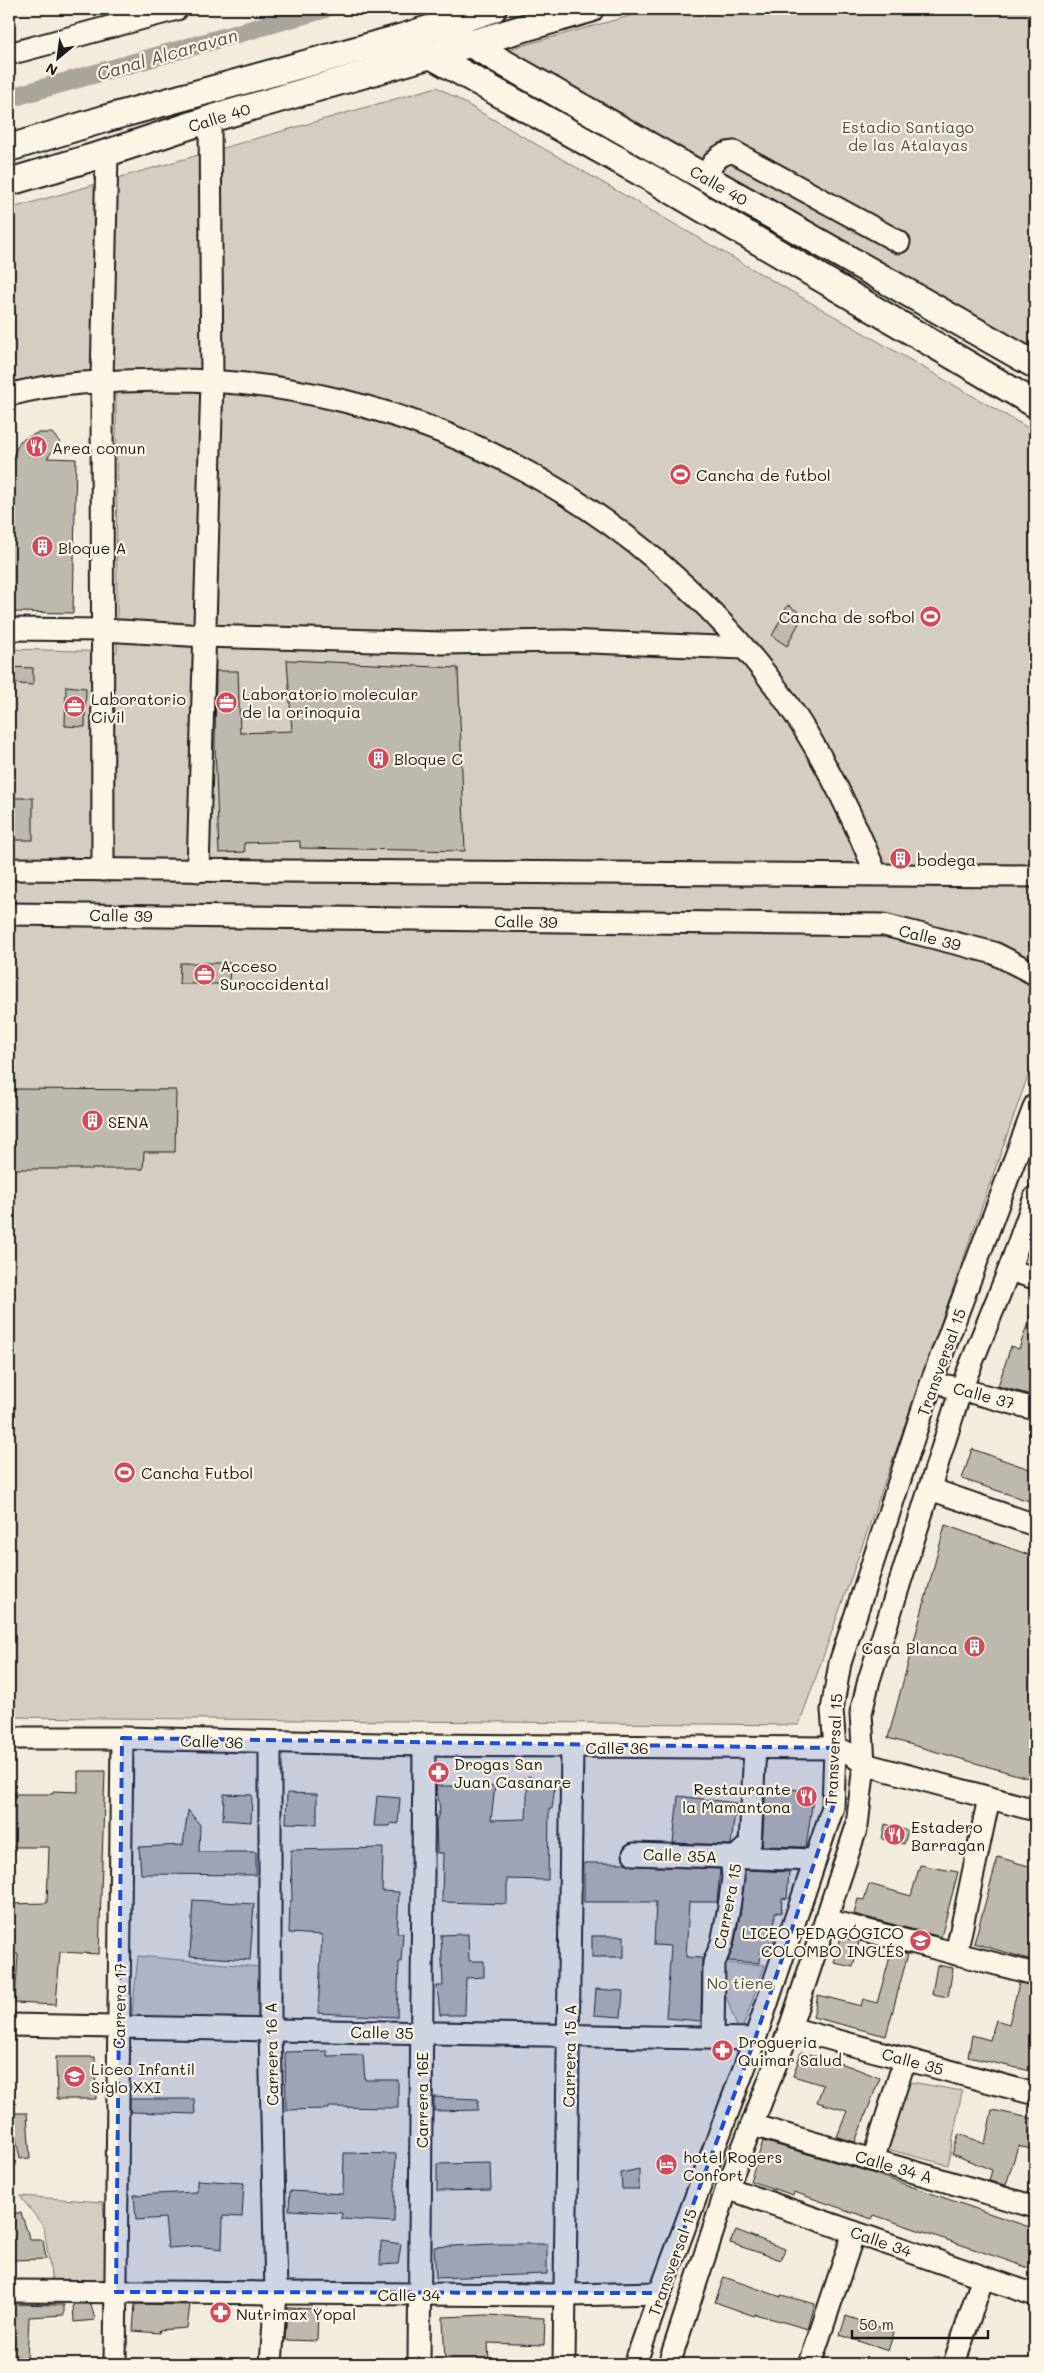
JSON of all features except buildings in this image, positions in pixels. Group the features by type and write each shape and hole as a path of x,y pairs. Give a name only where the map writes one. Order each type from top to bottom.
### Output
{"main road":[{"path":"437,25 493,9"},
{"path":"430,56 590,9"},
{"name":"Calle 40","path":"9,148 104,118 400,38 437,25 1035,365"},
{"name":"Calle 40","path":"400,38 656,181 1035,404"},
{"name":"Calle 40","path":"9,182 107,154 210,119 430,56"}],"street":[{"path":"9,54 175,9"},
{"path":"198,871 212,380 210,119"},
{"path":"705,177 713,162 721,155 734,152 740,154 899,242"},
{"path":"103,870 102,381 107,154"},
{"path":"9,395 42,387 102,381 212,380 291,389 369,407 444,432 516,466 585,506 641,547 700,600 744,648 784,699 826,766 845,801 876,874"},
{"path":"9,629 103,630 205,636 443,643 565,641 744,648"},
{"path":"9,869 1035,876"},
{"name":"Calle 39","path":"9,914 884,925 994,953 1035,974"},
{"name":"Transversal 15","path":"635,2364 755,2039 833,1807 835,1748 832,1710 840,1663 932,1382 1035,1105"},
{"name":"Transversal 15","path":"668,2364 727,2188 790,2028 857,1826 864,1764 861,1713 869,1680 961,1389 1009,1270 1035,1197"},
{"path":"1009,1270 1035,1278"},
{"name":"Calle 37","path":"932,1382 1035,1409"},
{"path":"930,1489 1035,1525"},
{"name":"Calle 36","path":"9,1738 122,1738 270,1743 572,1747 835,1748 851,1754 864,1764 1035,1810"},
{"name":"Carrera 17","path":"115,2364 122,1738"},
{"name":"Carrera 16 A","path":"270,1743 270,2030 276,2293 271,2364"},
{"name":"Carrera 16E","path":"419,2364 424,1745"},
{"name":"Carrera 15 A","path":"564,2364 572,1747"},
{"name":"Carrera 15","path":"713,2038 714,1963 725,1926 733,1878 732,1866 736,1857 750,1844 755,1748"},
{"path":"956,1954 989,1798"},
{"name":"Calle 35A","path":"634,1854 815,1860"},
{"path":"826,1920 1035,1974"},
{"name":"Calle 35","path":"9,2025 755,2039"},
{"name":"Calle 35","path":"790,2028 1035,2094"},
{"path":"873,2160 905,2059"},
{"name":"Calle 34 A","path":"752,2125 1035,2207"},
{"name":"Calle 34","path":"727,2188 1035,2295"},
{"path":"810,2364 854,2232"},
{"path":"954,2364 983,2277"},
{"name":"Calle 34","path":"9,2291 566,2295 660,2293"}],"highlighted area":[{"path":"122,1738 835,1748 833,1807 755,2039 660,2293 116,2292"}],"green space":[{"name":"Estadio Santiago de las Atalayas","path":"655,9 1035,9 1035,356 506,50"},
{"path":"437,87 1035,432 1035,1056 799,1725 9,1717 9,649 117,652 116,372 21,380 9,383 9,209"},
{"path":"138,1956 259,1967 258,2030 131,2024"},
{"name":"No tiene","path":"714,1963 765,1965 740,2035"},
{"path":"889,2078 962,2091 948,2165 867,2144"},
{"path":"20,2196 103,2202 108,2283 52,2283 44,2227"}],"waterway":[{"name":"Canal Alcaravan","path":"9,98 324,9"}],"place":[{"name":"Area comun","path":"36,447"},
{"name":"Cancha de futbol","path":"680,474"},
{"name":"Bloque A","path":"42,547"},
{"name":"Cancha de sofbol","path":"931,616"},
{"name":"Laboratorio molecular de la orinoquia","path":"226,702"},
{"name":"Laboratorio Civil","path":"75,707"},
{"name":"Bloque C","path":"378,758"},
{"name":"bodega","path":"901,859"},
{"name":"Acceso Suroccidental","path":"204,974"},
{"name":"SENA","path":"92,1121"},
{"name":"Cancha Futbol","path":"125,1472"},
{"name":"Casa Blanca","path":"974,1647"},
{"name":"Drogas San Juan Casanare","path":"438,1772"},
{"name":"Restaurante la Mamantona","path":"807,1797"},
{"name":"Estadero Barragan","path":"895,1835"},
{"name":"LICEO PEDAGÓGICO COLOMBO INGLÉS","path":"920,1941"},
{"name":"Drogueria Quimar Salud","path":"722,2050"},
{"name":"Liceo Infantil Siglo XXI","path":"75,2077"},
{"name":"hotel Rogers Confort","path":"667,2165"},
{"name":"Nutrimax Yopal","path":"220,2313"}]}
